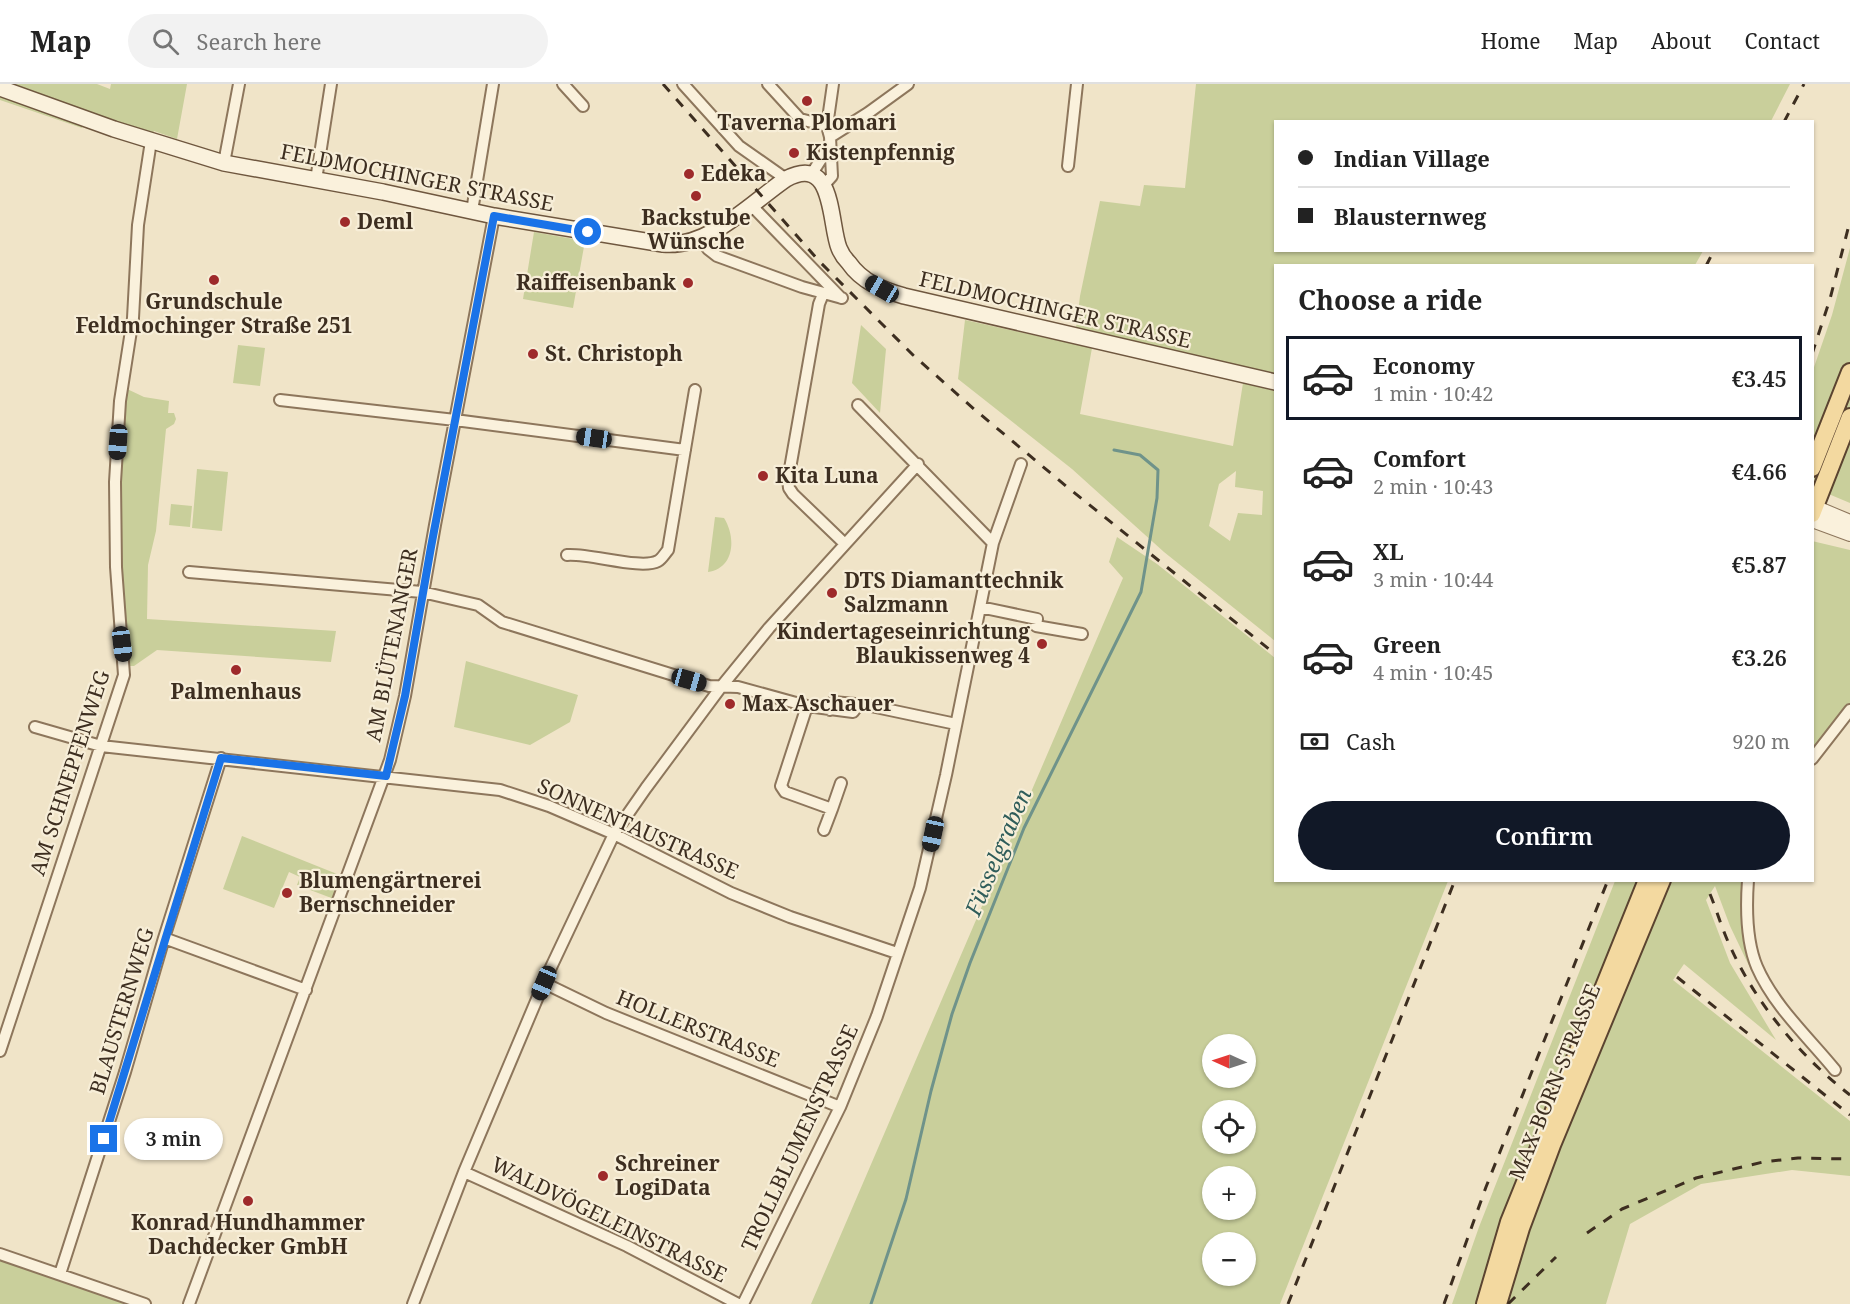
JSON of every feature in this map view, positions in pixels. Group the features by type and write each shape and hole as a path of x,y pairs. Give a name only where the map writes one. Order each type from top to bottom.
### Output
{"main road":[{"name":"FELDMOCHINGER STRASSE","path":"0,88 151,141 224,163 494,216 663,244 688,243 700,238 723,225 786,179 797,174 817,180 830,198 839,248 850,266 864,279 882,289 915,299 1274,382"},
{"path":"1814,463 1850,372"},
{"path":"1814,508 1850,417"},
{"name":"MAX-BORN-STRASSE","path":"1485,1304 1509,1222 1646,882"},
{"name":"MAX-BORN-STRASSE","path":"1498,1304 1521,1228 1552,1145 1661,882"}],"street":[{"path":"224,163 239,84"},
{"path":"316,180 331,84"},
{"path":"472,211 493,84"},
{"path":"563,84 583,106"},
{"path":"683,84 739,146 786,179"},
{"path":"768,84 800,119 827,126"},
{"path":"817,180 832,176 827,126 833,84"},
{"path":"817,180 830,141 908,84"},
{"path":"1068,166 1077,84"},
{"name":"AM SCHNEPFENWEG","path":"0,1051 124,675 116,567 115,482 120,401 133,318 138,225 151,141"},
{"path":"700,238 717,256 823,294 842,298 751,205"},
{"name":"AM BLÜTENANGER","path":"189,1304 386,776 405,696 422,592 494,216"},
{"path":"823,294 819,303 806,369 789,488 845,544"},
{"path":"567,555 579,554 644,563 658,561 668,550 695,390"},
{"path":"280,400 686,450"},
{"path":"858,405 993,543"},
{"path":"413,1304 464,1172 544,983 614,834 721,687 769,628 918,464"},
{"name":"TROLLBLUMENSTRASSE","path":"743,1304 840,1107 877,1016 920,888 993,543 1021,464"},
{"path":"1814,511 1850,522"},
{"path":"1814,512 1850,534"},
{"path":"189,572 422,592 478,605 502,622 709,686 738,687 830,711 853,712 859,704 956,724"},
{"path":"980,607 1036,620 1036,626 1082,634"},
{"path":"807,706 782,786 785,792 832,809"},
{"path":"1814,756 1850,710"},
{"name":"SONNENTAUSTRASSE","path":"35,727 101,746 500,790 549,806 614,834 731,893 790,917 897,953"},
{"name":"BLAUSTERNWEG","path":"60,1274 125,1072 164,938 221,758"},
{"path":"824,830 841,783"},
{"path":"1748,882 1746,902 1750,938 1757,967 1773,995 1835,1070"},
{"path":"164,938 306,990"},
{"name":"HOLLERSTRASSE","path":"544,983 606,1013 840,1107"},
{"name":"WALDVÖGELEINSTRASSE","path":"464,1172 627,1246 738,1304"},
{"path":"0,1254 145,1304"}],"green space":[{"path":"0,84 97,84 110,89 111,84 187,84 177,139 154,131 151,141 85,118 82,128 0,100"},
{"path":"1196,84 1790,84 1772,120 1274,120 1274,252 1702,252 1696,264 1274,264 1274,375 1076,328 1080,296 1100,201 1140,206 1144,185 1185,188"},
{"path":"534,232 585,241 573,308 523,299"},
{"path":"1850,248 1850,503 1814,488 1814,367 1832,315"},
{"path":"965,320 1092,348 1080,414 1233,446 1243,383 1274,391 1274,640 1164,552 1072,469 958,379","holes":["1236,471 1235,487 1263,491 1262,515 1238,513 1230,541 1209,526 1219,484"]},
{"path":"861,325 886,349 880,413 852,383"},
{"path":"238,345 265,348 260,386 233,383"},
{"path":"125,388 144,397 169,401 168,413 174,413 176,419 174,424 166,429 156,531 148,565 147,619 336,631 331,662 157,650 134,666 126,666 121,619 117,482"},
{"path":"197,469 228,472 222,531 192,528"},
{"path":"171,504 192,506 190,527 169,525"},
{"path":"715,517 724,518 728,526 731,551 724,565 708,572"},
{"path":"1117,537 1157,564 1274,657 1274,882 1448,882 1280,1304 811,1304 1123,578 1109,562"},
{"path":"1814,541 1850,550 1850,703 1814,748"},
{"path":"466,661 578,695 570,722 530,745 454,727"},
{"path":"242,836 342,876 334,899 297,885 300,877 289,872 274,908 223,889"},
{"path":"1615,882 1641,882 1477,1304 1452,1304 1479,1227"},
{"path":"1669,882 1745,882 1743,935 1751,970 1730,926 1715,886 1706,900 1730,963 1776,1040 1684,964 1673,980 1850,1121 1850,1176 1792,1170 1701,1184 1630,1224 1606,1304 1505,1304 1541,1196 1603,1038"},
{"path":"0,1260 14,1265 127,1304 0,1304"}],"waterway":[{"name":"Füsselgraben","path":"871,1304 906,1199 931,1091 952,1014 970,963 1024,828 1141,592 1157,498 1158,470 1140,455 1114,450"}],"railway":[{"path":"663,84 819,261 913,355 1066,486 1274,653"},
{"path":"1785,120 1804,84"},
{"path":"1814,348 1830,299 1850,221"},
{"path":"1707,264 1713,252"},
{"path":"1288,1304 1454,882"},
{"path":"1444,1304 1486,1187 1607,882"},
{"path":"1710,894 1730,946 1766,1008 1797,1046 1850,1095"},
{"path":"1677,977 1850,1115"},
{"path":"1587,1233 1622,1209 1696,1178 1763,1162 1798,1158 1850,1159"},
{"path":"1508,1304 1556,1257"}],"place":[{"name":"Taverna Plomari","path":"807,101"},
{"name":"Kistenpfennig","path":"794,153"},
{"name":"Edeka","path":"689,174"},
{"name":"Backstube Wünsche","path":"696,196"},
{"name":"Deml","path":"345,222"},
{"name":"Grundschule Feldmochinger Straße 251","path":"214,280"},
{"name":"Raiffeisenbank","path":"688,283"},
{"name":"St. Christoph","path":"533,354"},
{"name":"Kita Luna","path":"763,476"},
{"name":"DTS Diamanttechnik Salzmann","path":"832,593"},
{"name":"Kindertageseinrichtung Blaukissenweg 4","path":"1042,644"},
{"name":"Palmenhaus","path":"236,670"},
{"name":"Max Aschauer","path":"730,704"},
{"name":"Blumengärtnerei Bernschneider","path":"287,893"},
{"name":"Schreiner LogiData","path":"603,1176"},
{"name":"Konrad Hundhammer Dachdecker GmbH","path":"248,1201"}],"route":[{"path":"104,1139 221,758 386,776 405,696 422,592 494,216 588,232"}]}
